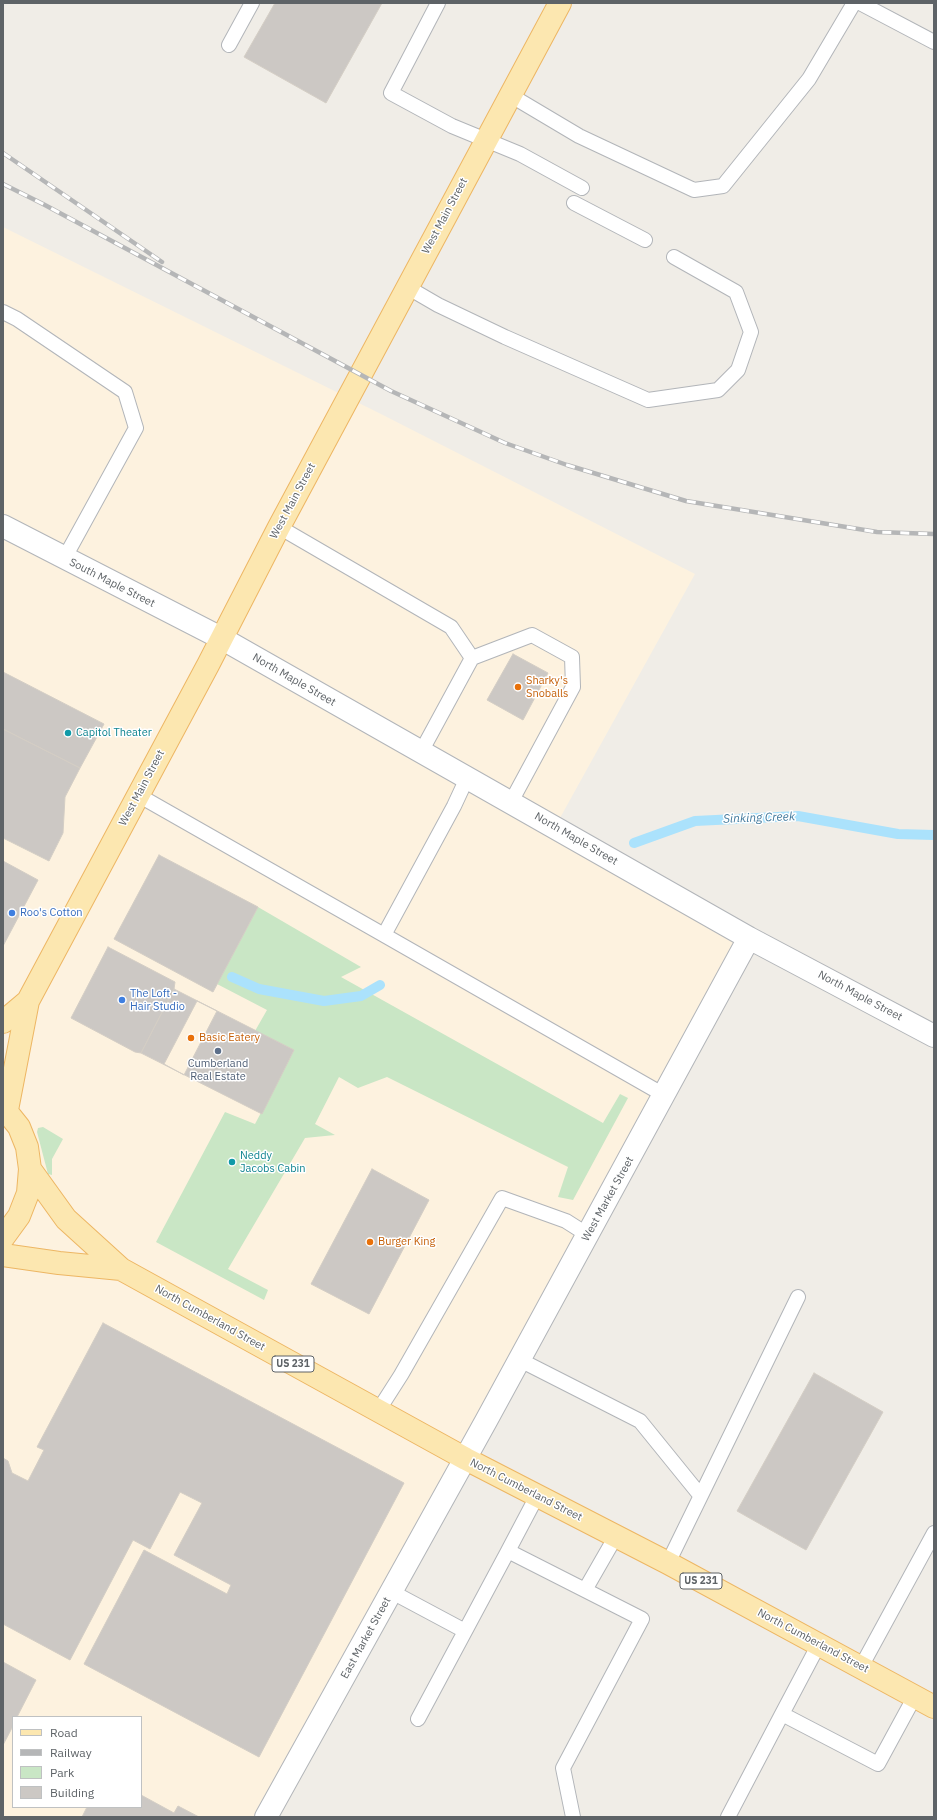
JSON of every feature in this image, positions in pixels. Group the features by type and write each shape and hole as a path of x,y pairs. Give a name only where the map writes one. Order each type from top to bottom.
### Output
{"main road":[{"name":"West Main Street","path":"5,1108 28,1001 485,140 560,3"},
{"name":"West Main Street","path":"3,1022 28,1001"},
{"name":"US 231","path":"3,1238 19,1216 28,1193 30,1169 27,1147 19,1128 5,1108"},
{"name":"North Cumberland Street","path":"30,1169 66,1219 121,1269 466,1459 668,1563 934,1707"},
{"name":"North Cumberland Street","path":"3,1255 59,1263 121,1269"}],"street":[{"name":"South Maple Street","path":"3,526 64,559 221,638"},
{"name":"North Maple Street","path":"221,638 749,938 934,1036"},
{"name":"West Market Street","path":"466,1459 749,938"},
{"name":"East Market Street","path":"266,1817 466,1459"}],"lane":[{"path":"229,45 252,3"},
{"path":"438,3 391,93 452,126 520,154 582,188"},
{"path":"510,95 579,136 694,190 723,186 809,80 854,3"},
{"path":"860,3 934,42"},
{"path":"574,203 645,240"},
{"path":"407,287 438,305 505,337 648,400 718,390 738,370 751,332 736,292 674,257"},
{"path":"3,312 17,319 125,392 136,428 64,559"},
{"path":"279,527 451,627 472,658"},
{"path":"421,752 472,658 532,635 572,657 573,687 511,802"},
{"path":"384,935 454,806 467,778"},
{"path":"138,795 664,1095"},
{"path":"378,1411 401,1375 502,1198 566,1220 588,1235"},
{"path":"668,1563 798,1297"},
{"path":"520,1360 640,1422 700,1496"},
{"path":"418,1719 537,1496"},
{"path":"861,1667 934,1533"},
{"path":"585,1590 616,1536"},
{"path":"508,1551 642,1619 563,1768 573,1817"},
{"path":"392,1592 465,1631"},
{"path":"728,1817 819,1644"},
{"path":"782,1714 878,1764 915,1696"}],"shaded area":[{"path":"3,227 379,413 695,574 555,827 749,938 264,1817 3,1817"}],"green space":[{"path":"258,907 361,967 341,977 603,1123 620,1094 628,1098 573,1200 558,1197 568,1167 387,1077 358,1088 339,1077 315,1124 335,1135 305,1138 228,1269 268,1290 264,1300 156,1242 225,1112 255,1124 294,1050 255,1031 267,1010 217,984"},
{"path":"43,1127 63,1139 52,1159 52,1175 48,1174 37,1132 38,1128"}],"building":[{"path":"275,3 382,3 326,103 244,57"},
{"name":"Sharky's Snoballs","path":"513,654 548,673 523,720 487,700"},
{"path":"3,672 104,724 80,768 3,729"},
{"path":"3,729 80,768 65,797 63,833 49,861 3,838"},
{"path":"159,855 258,907 213,992 114,939"},
{"name":"Roo's Cotton","path":"3,861 38,880 3,946"},
{"path":"108,947 175,982 174,989 141,1053 135,1052 71,1018"},
{"name":"Cumberland Real Estate","path":"174,989 294,1050 262,1114 141,1053"},
{"name":"Basic Eatery","path":"197,1001 217,1011 184,1075 164,1064"},
{"name":"Burger King","path":"372,1169 429,1200 369,1314 311,1284"},
{"path":"103,1323 404,1483 259,1757 84,1664 144,1550 227,1594 231,1585 174,1555 202,1503 180,1492 150,1549 133,1540 70,1660 3,1624 3,1458 8,1461 12,1473 28,1481 44,1450 37,1447"},
{"path":"814,1373 883,1412 806,1550 737,1511"},
{"path":"3,1662 36,1680 18,1716 12,1716 12,1728 3,1745"},
{"path":"142,1796 174,1813 178,1806 199,1817 82,1817 86,1808 142,1808"}],"waterway":[{"name":"Sinking Creek","path":"634,843 695,821 798,816 898,834 934,835"},
{"name":"Sinking Creek","path":"232,977 259,989 324,1001 361,996 380,985"}],"railway":[{"path":"3,153 162,262"},
{"path":"3,184 391,391 505,443 567,465 686,501 877,532 934,534"}],"place":[{"name":"Sharky's Snoballs","path":"518,687"},
{"name":"Capitol Theater","path":"68,733"},
{"name":"Roo's Cotton","path":"12,913"},
{"name":"The Loft - Hair Studio","path":"122,1000"},
{"name":"Basic Eatery","path":"191,1038"},
{"name":"Cumberland Real Estate","path":"218,1051"},
{"name":"Neddy Jacobs Cabin","path":"232,1162"},
{"name":"Burger King","path":"370,1242"}]}
